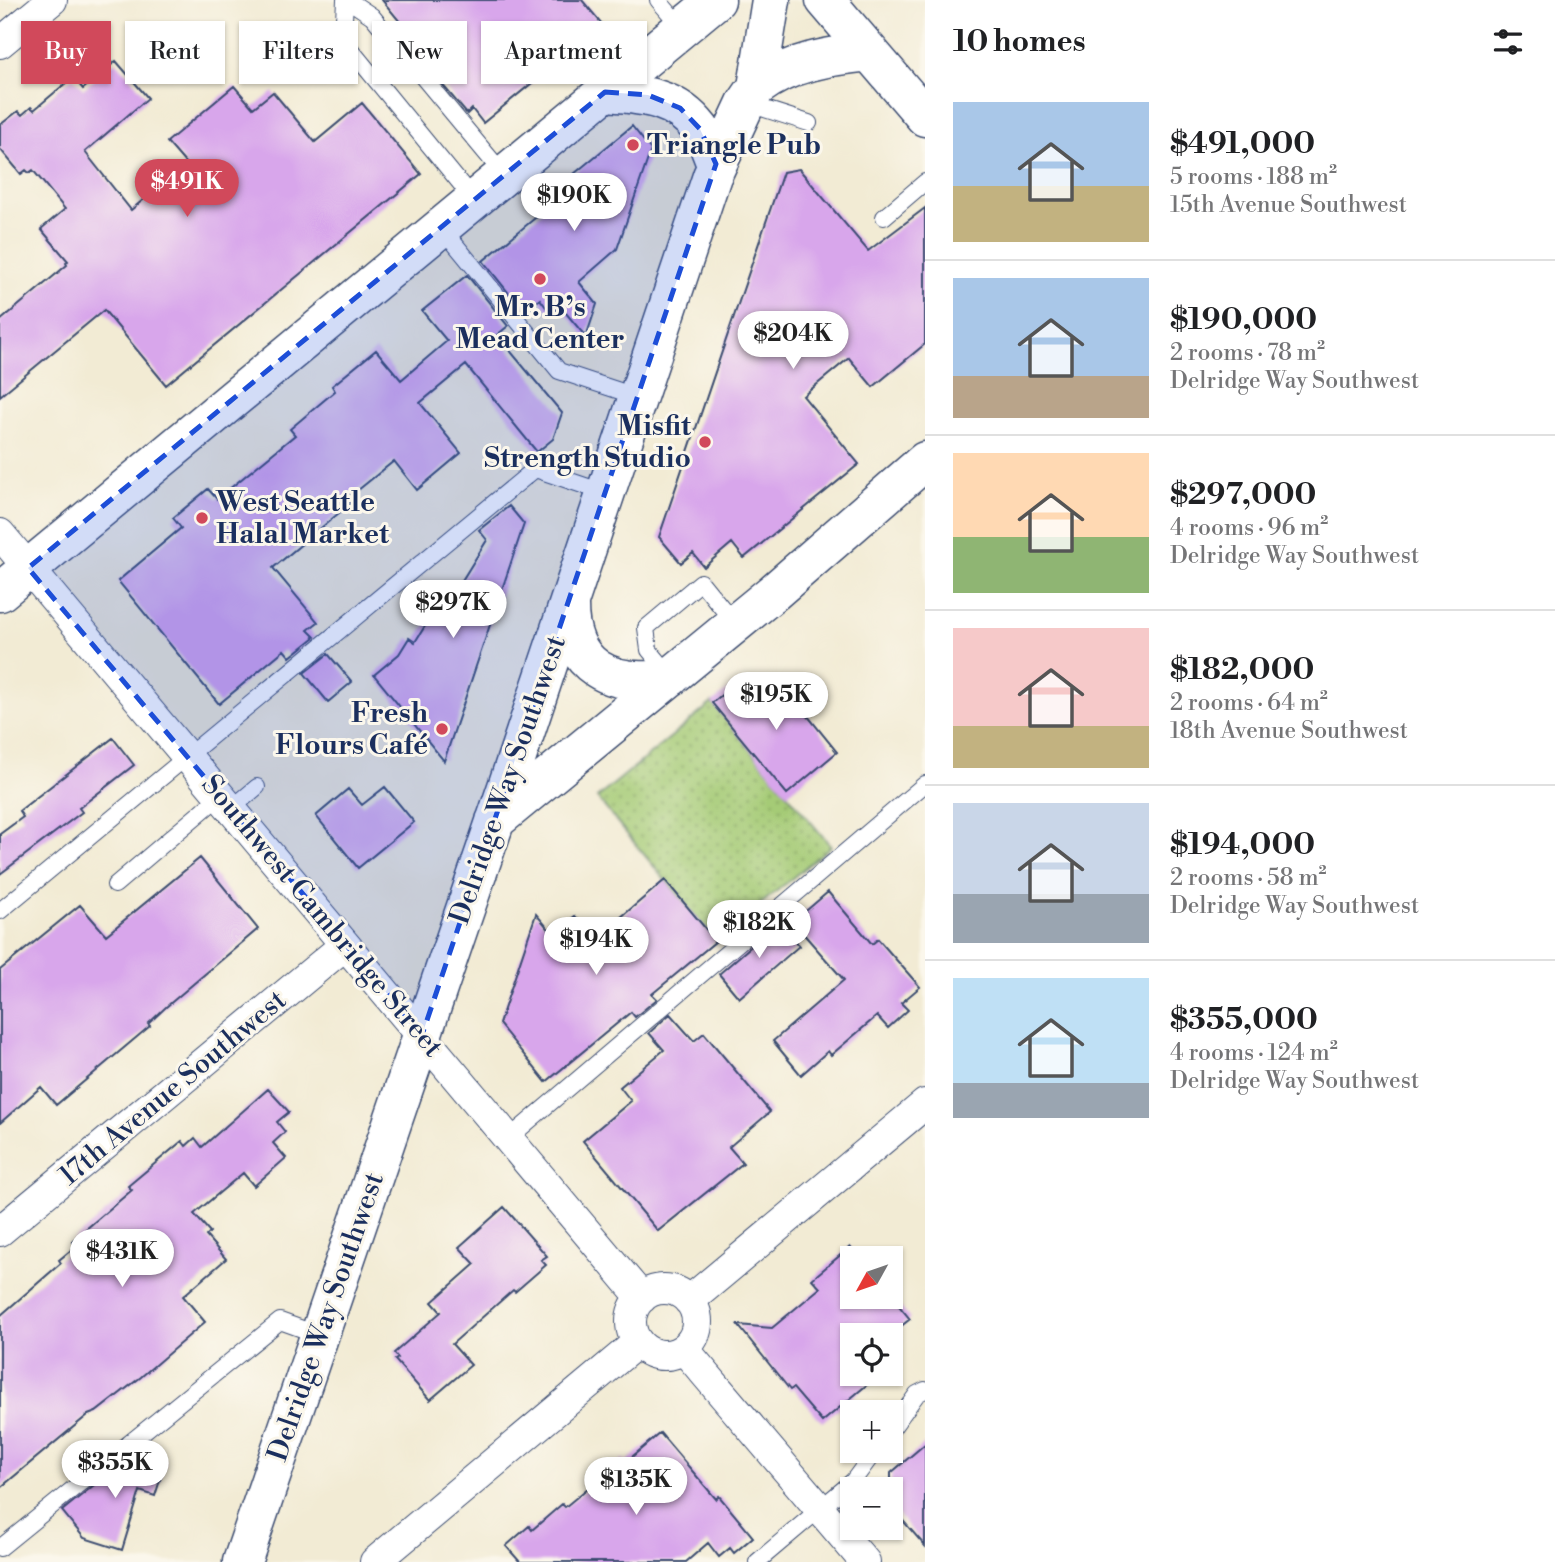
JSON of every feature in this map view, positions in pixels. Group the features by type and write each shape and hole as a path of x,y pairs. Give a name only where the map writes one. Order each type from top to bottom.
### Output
{"main road":[{"path":"14,580 605,92 670,14 716,0"},
{"name":"Delridge Way Southwest","path":"242,1562 716,164 752,95 771,0"},
{"path":"825,0 925,117"},
{"path":"752,95 791,66 869,52"},
{"path":"605,92 648,95 680,108 700,129 716,164"},
{"path":"495,821 736,624 925,461"},
{"path":"569,601 573,638 582,654 595,667 611,676 629,681 647,682 671,677"}],"street":[{"path":"0,43 52,0"},
{"name":"Southwest Cambridge Street","path":"0,534 14,580 187,756 642,1298"},
{"name":"17th Avenue Southwest","path":"0,1231 345,945"},
{"path":"689,1301 925,1104"},
{"path":"665,1289 676,1291 689,1301 697,1317 697,1328 693,1339 684,1349 676,1354 654,1354 638,1342 631,1322 633,1312 642,1298 654,1291 665,1289"},
{"path":"375,1562 638,1342"},
{"path":"684,1349 865,1562"}],"lane":[{"path":"474,200 342,40 347,0 372,16 504,175"},
{"path":"752,95 809,123"},
{"path":"884,217 925,182"},
{"path":"441,228 559,371 638,397"},
{"path":"0,911 535,469 606,493"},
{"path":"671,677 649,650 646,628 701,582 736,624"},
{"path":"509,1138 925,784"},
{"path":"115,885 226,802 257,787"},
{"path":"0,1548 279,1321 319,1335"},
{"path":"903,1413 917,1394 925,1390"},
{"path":"757,1562 822,1509 853,1480 866,1463"}],"highlighted area":[{"path":"605,92 648,95 680,108 700,129 716,164 422,1035 28,568"}],"green space":[{"path":"712,703 831,846 716,941 597,798"}],"building":[{"path":"382,0 582,0 600,21 481,21 481,84 531,84 483,123 472,109 467,114 442,84 467,84 467,21 399,21"},
{"path":"116,61 125,71 125,84 136,84 148,98 85,152 131,210 186,164 167,142 234,86 253,108 273,92 315,142 362,103 421,174 166,385 104,310 0,396 0,321 67,265 68,261 41,229 65,209 33,170 29,173 26,170 21,174 0,149 0,125 18,111 22,115 31,107 34,110 65,84 79,84 83,89 89,84 111,84 111,65"},
{"path":"632,126 651,150 617,249 579,282 597,304 586,337 560,306 551,314 540,299 524,312 483,261 569,190 563,183"},
{"path":"799,169 868,251 925,208 925,344 873,387 849,358 803,396 859,464 744,558 732,543 704,567 693,553 681,563 659,537 783,172"},
{"path":"467,275 508,326 497,335 562,413 553,439 537,452 466,365 420,403 461,453 417,490 394,461 347,499 351,503 273,568 318,622 308,630 315,637 290,657 284,650 219,704 118,581 181,528 173,518 208,489 217,499 295,435 290,429 335,391 332,386 376,350 401,380 447,341 422,311"},
{"path":"509,506 524,524 444,761 374,675 399,654 409,638 415,642 450,586 456,590 487,540 479,530"},
{"path":"328,654 352,682 328,702 304,673"},
{"path":"762,678 777,696 786,689 837,752 787,794 712,703 735,684 743,694"},
{"path":"113,738 134,765 79,808 82,812 0,874 0,834 23,817 19,811"},
{"path":"385,787 414,822 358,868 316,816 348,789 362,805"},
{"path":"200,858 258,929 166,1007 148,1024 150,1026 56,1105 41,1087 0,1123 0,970 80,905 106,935"},
{"path":"665,880 716,941 652,994 657,999 635,1017 631,1012 546,1082 499,1024 536,914 553,934 575,916 595,939"},
{"path":"828,892 872,944 878,939 920,987 901,1003 908,1010 888,1028 877,1016 831,1055 828,1051 801,1075 773,1041 844,980 793,922"},
{"path":"779,922 799,946 739,998 719,974"},
{"path":"670,1014 694,1041 704,1033 770,1112 729,1147 743,1163 658,1231 583,1141 631,1101 620,1087 664,1050 649,1033"},
{"path":"268,1089 289,1112 277,1122 285,1132 273,1143 286,1158 254,1186 243,1173 194,1214 210,1232 206,1236 226,1259 183,1296 205,1322 141,1377 96,1412 88,1415 0,1488 0,1316 61,1263 59,1260 76,1246 72,1241 132,1190 128,1186 182,1141 186,1146 195,1138 202,1147"},
{"path":"504,1207 547,1256 541,1260 546,1265 452,1344 471,1365 430,1400 395,1360 398,1358 394,1353 441,1312 432,1302 475,1264 459,1247"},
{"path":"840,1255 840,1309 902,1309 910,1319 903,1325 840,1323 840,1386 866,1386 849,1400 840,1400 840,1407 822,1422 793,1388 790,1390 738,1325 772,1328 820,1288 812,1279"},
{"path":"660,1433 716,1499 719,1496 753,1537 734,1553 730,1548 719,1557 708,1543 686,1562 520,1562 506,1546 529,1526 532,1530 562,1504 565,1507 623,1459 626,1462"},
{"path":"925,1444 925,1546 903,1521 903,1477 891,1477 891,1473"},
{"path":"136,1451 166,1461 155,1496 140,1491 122,1550 84,1538 62,1511"}],"place":[{"name":"Triangle Pub","path":"633,145"},
{"name":"Mr. B’s Mead Center","path":"540,279"},
{"name":"Misfit Strength Studio","path":"705,442"},
{"name":"West Seattle Halal Market","path":"202,518"},
{"name":"Fresh Flours Café","path":"442,729"}]}
